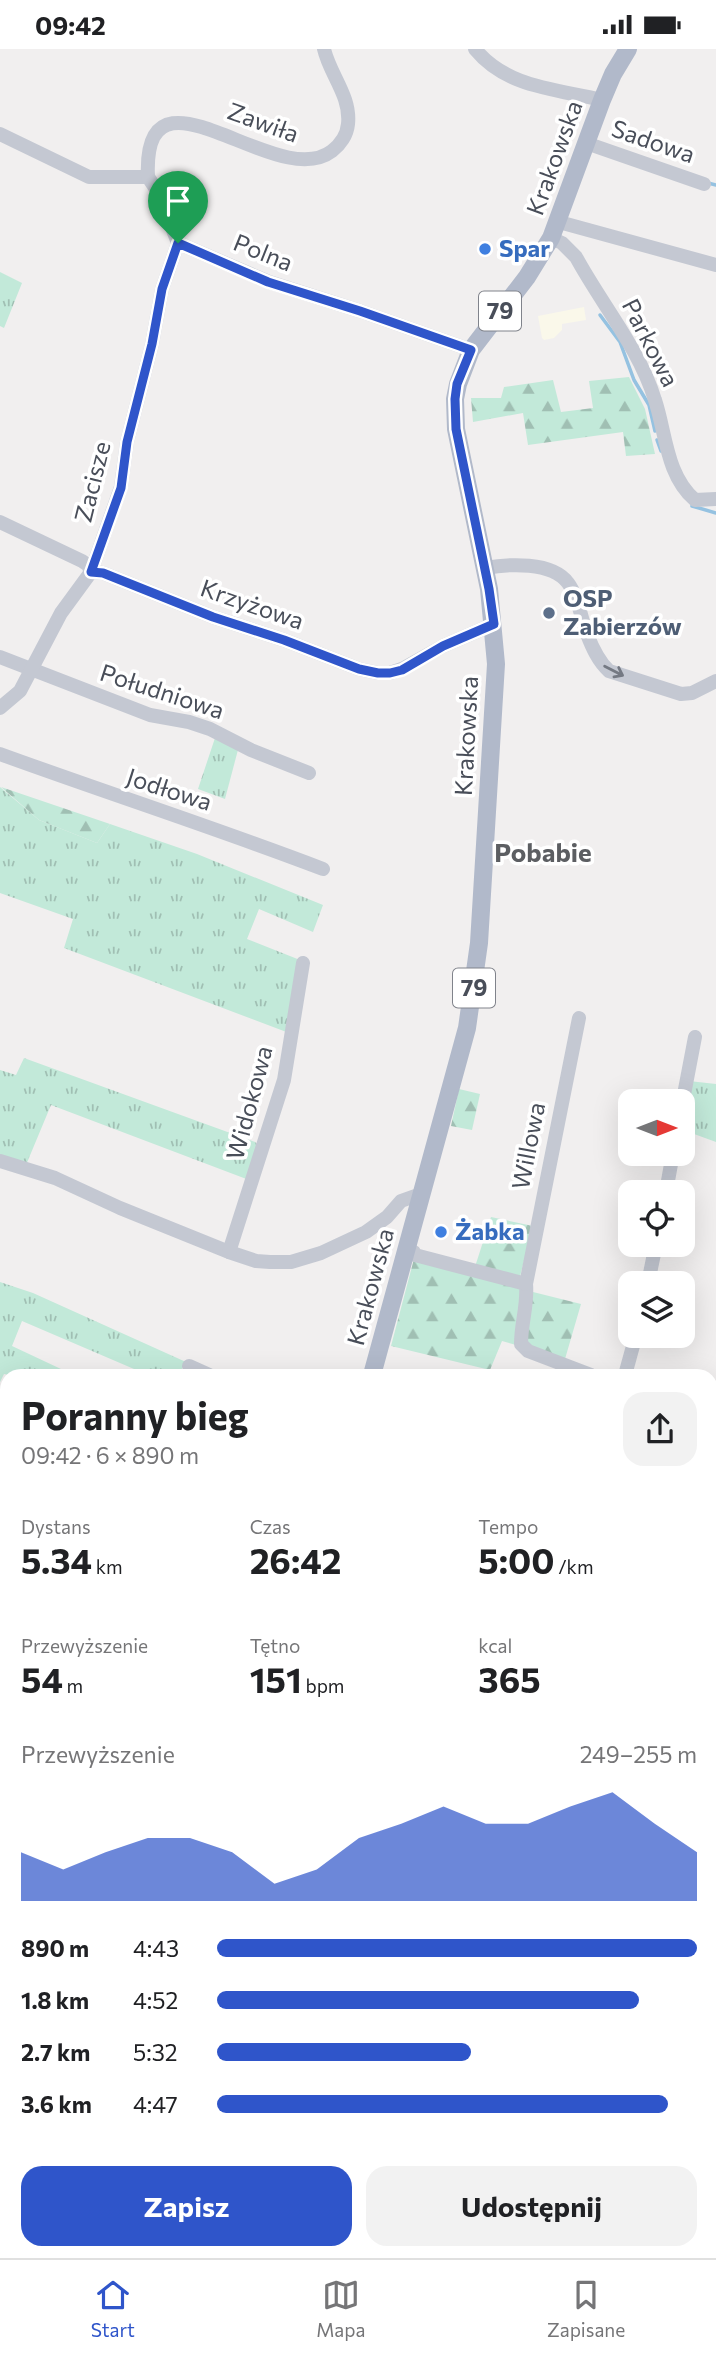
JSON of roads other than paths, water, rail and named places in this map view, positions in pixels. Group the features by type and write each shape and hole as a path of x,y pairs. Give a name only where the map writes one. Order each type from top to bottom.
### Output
{"main road":[{"name":"Krakowska","path":"374,1369 464,1040 475,978 496,677 494,624 485,568 456,429 454,413 457,384 471,350 527,277 555,230 602,100 628,49"}],"street":[{"name":"Zawiła","path":"148,177 147,157 152,141 164,126 172,121 200,124 248,145 293,160 325,157 344,138 348,124 346,103 324,49"},
{"path":"475,49 502,74 517,81 602,100"},
{"path":"0,134 89,177 148,177 158,192 178,243"},
{"name":"Sadowa","path":"586,143 705,184"},
{"path":"555,230 716,265"},
{"name":"Parkowa","path":"555,230 562,243 576,257 644,372 656,400 669,457 689,494 695,500 716,499"},
{"name":"Polna","path":"178,243 268,282 471,350"},
{"name":"Zacisze","path":"0,708 20,691 61,613 91,572 121,488 127,442 150,351 162,289 178,243"},
{"name":"Krzyżowa","path":"0,522 82,561 88,565 91,572 103,573 213,617 284,640 359,669 378,673 394,672 443,646 494,624"},
{"path":"485,568 533,566 563,578 574,594 590,642 601,664 609,671 681,694 704,688 716,681"},
{"name":"Południowa","path":"0,657 150,715 210,729 251,750 309,773"},
{"name":"Jodłowa","path":"0,754 130,802 248,840 323,869"},
{"name":"Widokowa","path":"229,1252 284,1080 303,963"},
{"name":"Willowa","path":"576,1369 523,1348 521,1331 527,1301 526,1284 579,1017"},
{"path":"685,1089 695,1037"},
{"path":"0,1161 55,1178 120,1208 256,1261 290,1262 311,1257 366,1232 387,1217 401,1201 415,1196 421,1197"},
{"path":"407,1250 415,1255 526,1284"},
{"path":"627,1369 632,1348"},
{"path":"189,1366 196,1369"}],"waterway":[{"path":"708,183 716,185"},
{"path":"600,315 620,342 634,380 649,405 655,431"},
{"path":"657,440 661,451"},
{"path":"692,506 716,513"}],"place":[{"name":"Spar","path":"485,249"},
{"name":"OSP Zabierzów","path":"549,613"},
{"name":"Żabka","path":"441,1232"}],"district":[{"name":"Pobabie","path":"543,853"}]}
